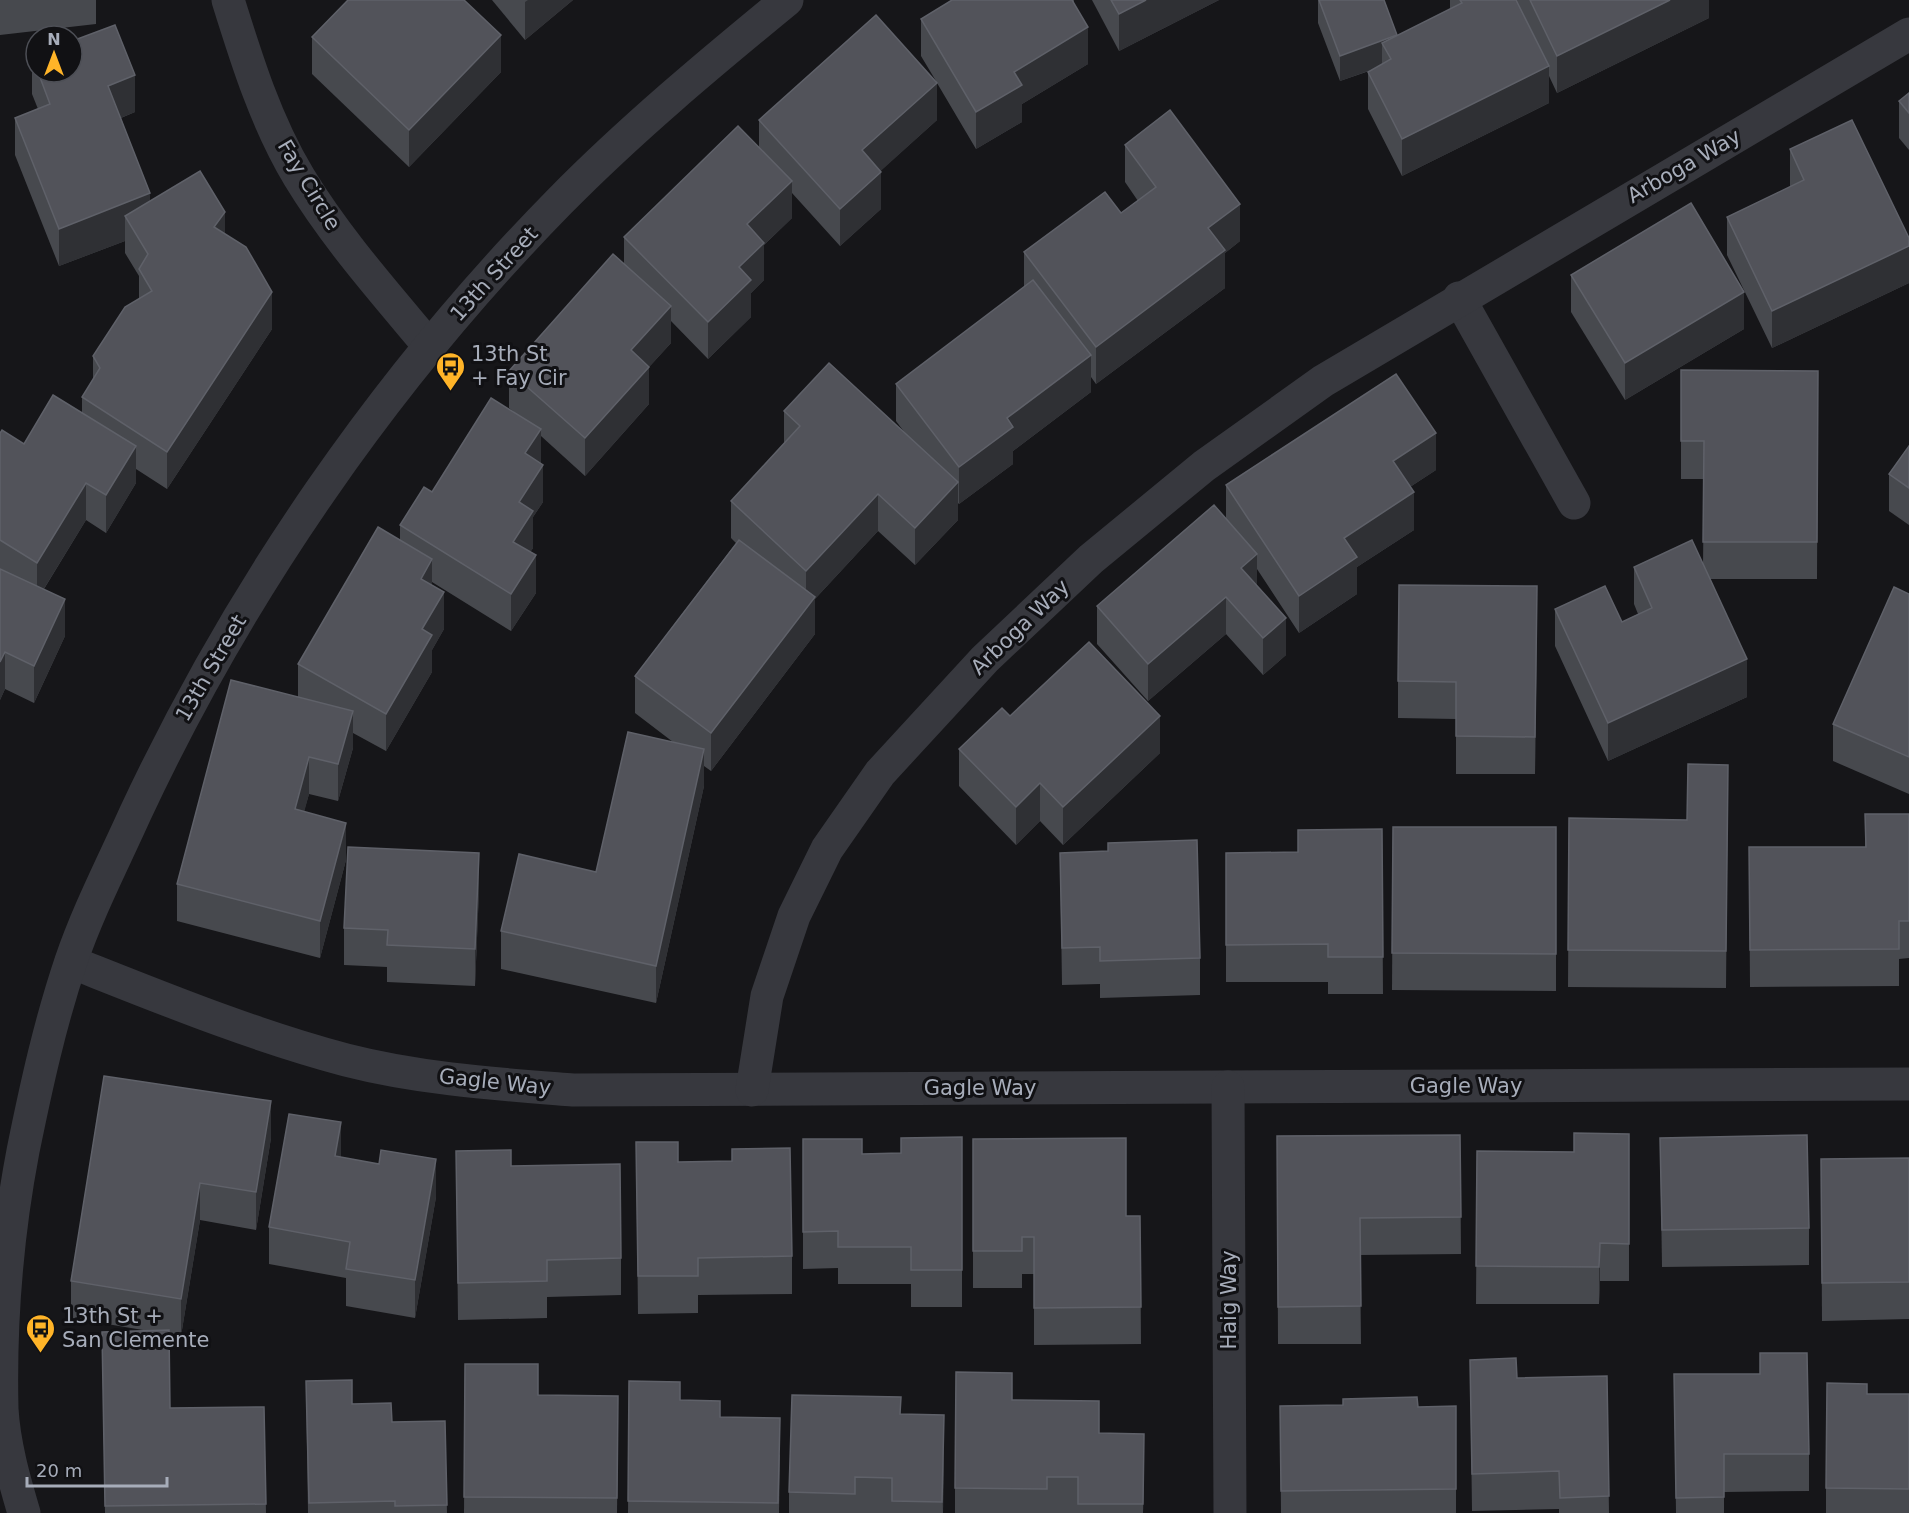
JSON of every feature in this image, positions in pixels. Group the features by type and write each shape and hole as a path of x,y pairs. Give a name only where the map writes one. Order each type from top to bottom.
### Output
{"street":[{"name":"Fay Circle","path":"228,0 254,84 298,176 343,242 430,347"},
{"name":"13th Street","path":"24,1513 13,1477 2,1412 1,1337 13,1206 38,1077 71,962 90,911 170,740 248,603 333,472 430,347 561,201 675,92 787,0"},
{"name":"Arboga Way","path":"752,1089 768,996 794,916 827,849 880,773 985,659 1091,559 1204,466 1323,381 1459,298 1909,34"},
{"path":"1459,298 1574,502"},
{"name":"Gagle Way","path":"71,962 231,1026 349,1060 470,1082 573,1090 1909,1084"},
{"name":"Haig Way","path":"1228,1087 1230,1513"}],"building":[{"path":"348,0 464,0 501,35 409,130 312,37"},
{"path":"952,0 1072,0 1088,27 1014,72 1022,85 976,112 921,19"},
{"path":"1111,0 1146,0 1119,14"},
{"path":"1319,0 1384,0 1397,35 1340,56"},
{"path":"1460,0 1516,0 1549,66 1402,139 1368,72 1391,59 1382,43 1462,3"},
{"path":"1530,0 1670,0 1557,56"},
{"path":"876,15 937,83 862,150 881,172 840,209 759,120"},
{"path":"115,25 135,75 108,86 150,193 59,229 15,118 50,104 42,84 84,84 84,37"},
{"path":"1909,93 1909,113 1899,101"},
{"path":"1170,110 1240,204 1208,228 1225,250 1096,347 1024,252 1105,192 1121,213 1156,187 1125,145"},
{"path":"1852,120 1909,238 1909,246 1772,311 1727,217 1804,180 1790,149"},
{"path":"738,126 792,181 747,224 764,243 739,267 751,280 708,322 624,237"},
{"path":"200,171 225,212 214,227 246,247 272,292 167,452 82,397 100,368 93,356 125,307 152,291 139,269 148,254 125,216"},
{"path":"1691,203 1744,292 1625,363 1571,275"},
{"path":"613,254 671,306 631,350 649,367 585,438 509,371"},
{"path":"1033,280 1091,355 1007,418 1013,427 959,467 896,384"},
{"path":"829,363 958,482 915,528 878,494 806,571 731,501 800,426 784,411"},
{"path":"1681,370 1818,371 1817,542 1703,542 1704,441 1681,441"},
{"path":"1396,374 1436,433 1393,461 1414,492 1344,538 1357,557 1299,596 1226,485"},
{"path":"53,395 136,446 106,495 86,483 37,563 0,540 0,433 2,430 24,444"},
{"path":"491,398 541,429 525,453 543,465 519,502 533,511 513,542 536,555 511,594 400,525 424,487 432,492"},
{"path":"1909,446 1909,488 1889,474"},
{"path":"1214,505 1257,554 1241,568 1286,618 1263,638 1226,597 1148,664 1097,606"},
{"path":"378,527 432,559 421,579 444,592 422,629 432,635 386,714 298,664"},
{"path":"739,540 815,597 711,733 635,676"},
{"path":"1692,540 1747,659 1608,723 1555,609 1605,586 1622,622 1652,608 1634,567"},
{"path":"0,569 65,599 34,666 5,652 0,662"},
{"path":"1399,585 1537,586 1535,737 1456,736 1456,682 1398,681"},
{"path":"1894,587 1909,594 1909,757 1833,724"},
{"path":"1089,642 1160,716 1063,807 1040,783 1016,807 959,749 1002,708 1010,716"},
{"path":"231,680 353,711 338,764 309,757 295,809 346,823 320,921 177,884"},
{"path":"628,732 704,749 656,966 501,931 519,854 596,872"},
{"path":"1688,764 1728,765 1726,951 1568,950 1569,818 1687,820"},
{"path":"1865,814 1909,814 1909,921 1899,921 1899,949 1750,950 1749,847 1866,847"},
{"path":"1393,827 1556,827 1556,954 1392,953"},
{"path":"1382,829 1383,957 1328,957 1328,944 1226,945 1226,853 1298,852 1298,830"},
{"path":"1197,840 1200,958 1100,961 1100,947 1062,948 1060,853 1108,851 1108,843"},
{"path":"348,847 479,853 475,949 387,945 388,930 344,928"},
{"path":"104,1076 271,1101 256,1192 200,1183 181,1299 71,1281"},
{"path":"289,1114 341,1122 335,1156 379,1164 381,1150 436,1159 415,1280 346,1269 350,1242 269,1227"},
{"path":"1574,1133 1629,1134 1629,1244 1600,1243 1599,1267 1476,1266 1477,1151 1574,1152"},
{"path":"1460,1135 1461,1217 1360,1218 1361,1306 1278,1307 1277,1136"},
{"path":"1807,1135 1809,1228 1662,1230 1660,1138"},
{"path":"962,1137 962,1270 911,1270 911,1247 838,1247 838,1231 803,1232 803,1139 862,1139 862,1154 901,1153 901,1138"},
{"path":"1126,1138 1126,1216 1140,1216 1141,1307 1034,1308 1034,1237 1022,1237 1022,1251 973,1251 973,1139"},
{"path":"636,1142 678,1142 678,1162 732,1161 732,1149 790,1148 792,1256 698,1258 698,1276 638,1276"},
{"path":"511,1150 511,1166 620,1164 621,1258 547,1260 547,1281 458,1283 456,1151"},
{"path":"1909,1158 1909,1282 1822,1283 1821,1159"},
{"path":"169,1330 170,1408 264,1407 266,1504 105,1506 102,1332"},
{"path":"1760,1353 1807,1353 1809,1454 1724,1454 1724,1497 1676,1498 1674,1374 1760,1374"},
{"path":"1516,1358 1517,1378 1607,1376 1609,1496 1560,1498 1559,1471 1472,1474 1470,1360"},
{"path":"465,1364 538,1364 538,1395 618,1396 617,1498 464,1497"},
{"path":"956,1372 1012,1373 1012,1400 1099,1401 1099,1433 1144,1434 1143,1504 1078,1504 1078,1477 1047,1477 1047,1489 955,1488"},
{"path":"352,1380 352,1404 391,1403 392,1422 445,1421 447,1505 395,1506 395,1501 309,1503 306,1381"},
{"path":"629,1381 680,1382 680,1400 720,1401 720,1417 780,1418 778,1503 628,1501"},
{"path":"1827,1383 1867,1384 1867,1394 1909,1394 1909,1489 1826,1488"},
{"path":"792,1395 901,1397 900,1414 944,1415 942,1502 892,1501 892,1478 855,1477 855,1494 789,1492"},
{"path":"1417,1397 1418,1407 1456,1406 1456,1489 1281,1491 1280,1406 1343,1405 1343,1399"}],"place":[{"name":"13th St + Fay Cir","path":"450,392"},
{"name":"13th St + San Clemente","path":"41,1354"}]}
